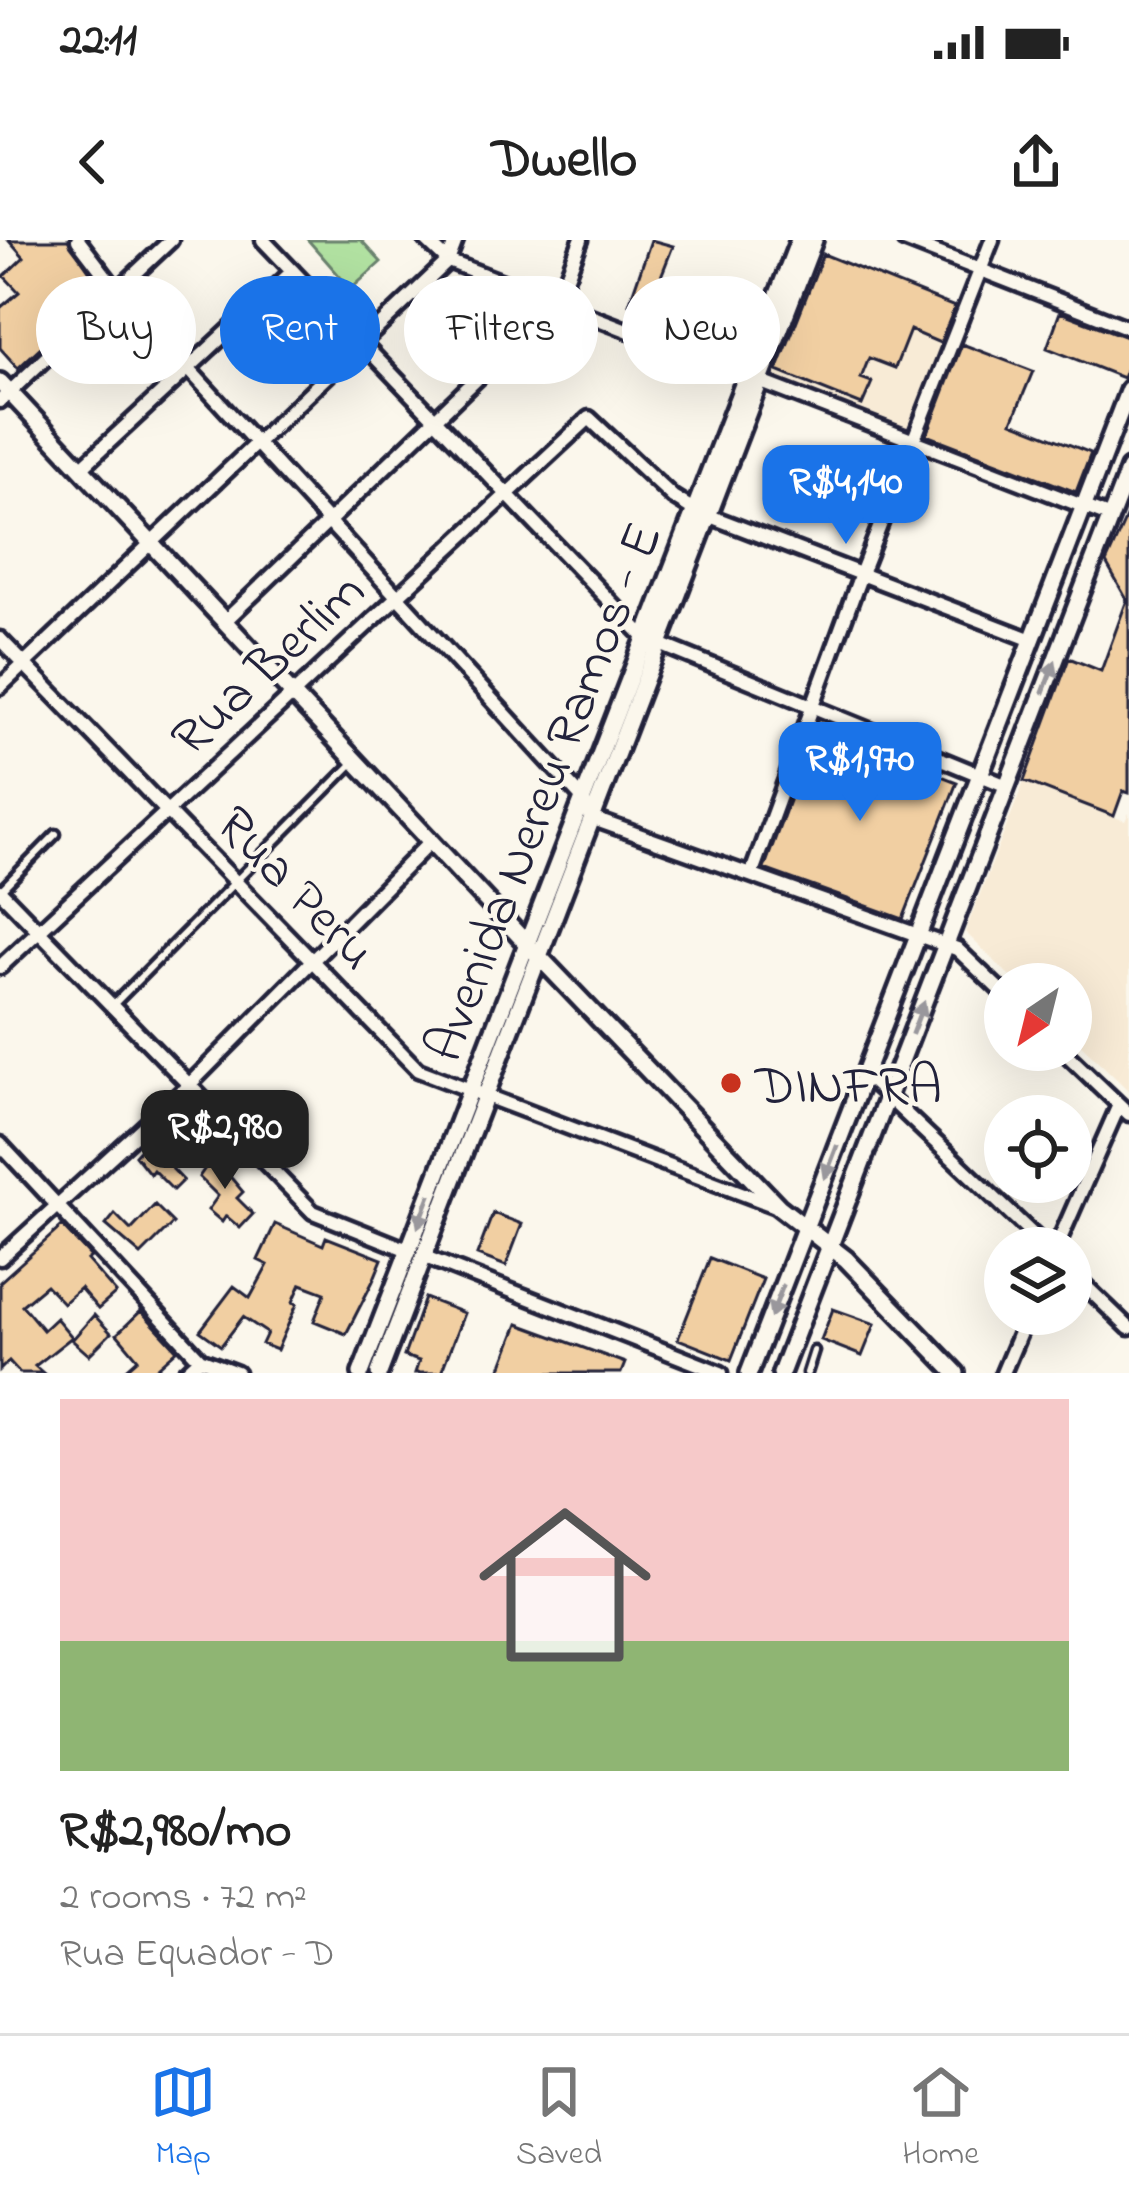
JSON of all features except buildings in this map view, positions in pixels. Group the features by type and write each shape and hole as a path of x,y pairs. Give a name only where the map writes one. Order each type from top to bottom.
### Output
{"street":[{"path":"78,240 106,276"},
{"path":"133,276 171,240"},
{"path":"263,240 297,276"},
{"path":"426,240 448,261 488,276"},
{"path":"380,325 448,261 456,240"},
{"path":"566,276 581,240"},
{"name":"Avenida Nereu Ramos - E","path":"786,292 799,240"},
{"name":"Avenida Nereu Ramos - E","path":"780,307 814,240"},
{"path":"904,240 1129,328"},
{"path":"751,875 861,574 992,240"},
{"path":"196,361 292,271"},
{"path":"380,360 652,641 1007,786"},
{"path":"36,363 3,392 81,468 779,1207 830,1245 956,1373"},
{"path":"196,377 583,799 591,818 946,945 984,975"},
{"path":"81,468 171,384"},
{"path":"0,687 318,384"},
{"path":"225,621 471,384"},
{"name":"Avenida Nereu Ramos - E","path":"562,873 591,818 652,641 750,384"},
{"path":"771,384 1111,517"},
{"path":"749,1373 1129,389"},
{"name":"Rua Berlim","path":"0,967 589,418 673,496 701,513"},
{"path":"781,1373 1129,469"},
{"path":"701,513 1033,640"},
{"name":"Rua Peru","path":"0,639 418,1070 779,1207"},
{"name":"Avenida Nereu Ramos - E","path":"361,1373 562,873 583,799 652,641"},
{"path":"0,1258 187,1087 431,841"},
{"path":"0,891 313,1212 409,1250"},
{"path":"1066,1227 1124,1110 1084,1071"},
{"path":"865,1075 1025,1227"},
{"name":"Avenida Nereu Ramos - E","path":"379,1373 425,1257 476,1094"},
{"path":"0,1144 200,1359 237,1373"},
{"path":"425,1257 721,1373"},
{"path":"1092,1292 1129,1328"},
{"path":"1003,1373 1019,1335"},
{"path":"184,1373 200,1359"}],"lane":[{"path":"113,1005 356,761"},
{"path":"0,891 56,834"},
{"path":"808,1373 814,1351"}],"shaded area":[{"path":"809,290 943,344 909,431 780,379 780,362"},
{"path":"1024,782 1125,821 1129,813 1129,1091 1092,1055 1092,963 997,963 965,932"}],"green space":[{"path":"308,240 361,240 381,262 365,276 340,276"}],"place":[{"name":"DINFRA","path":"731,1083"}]}
